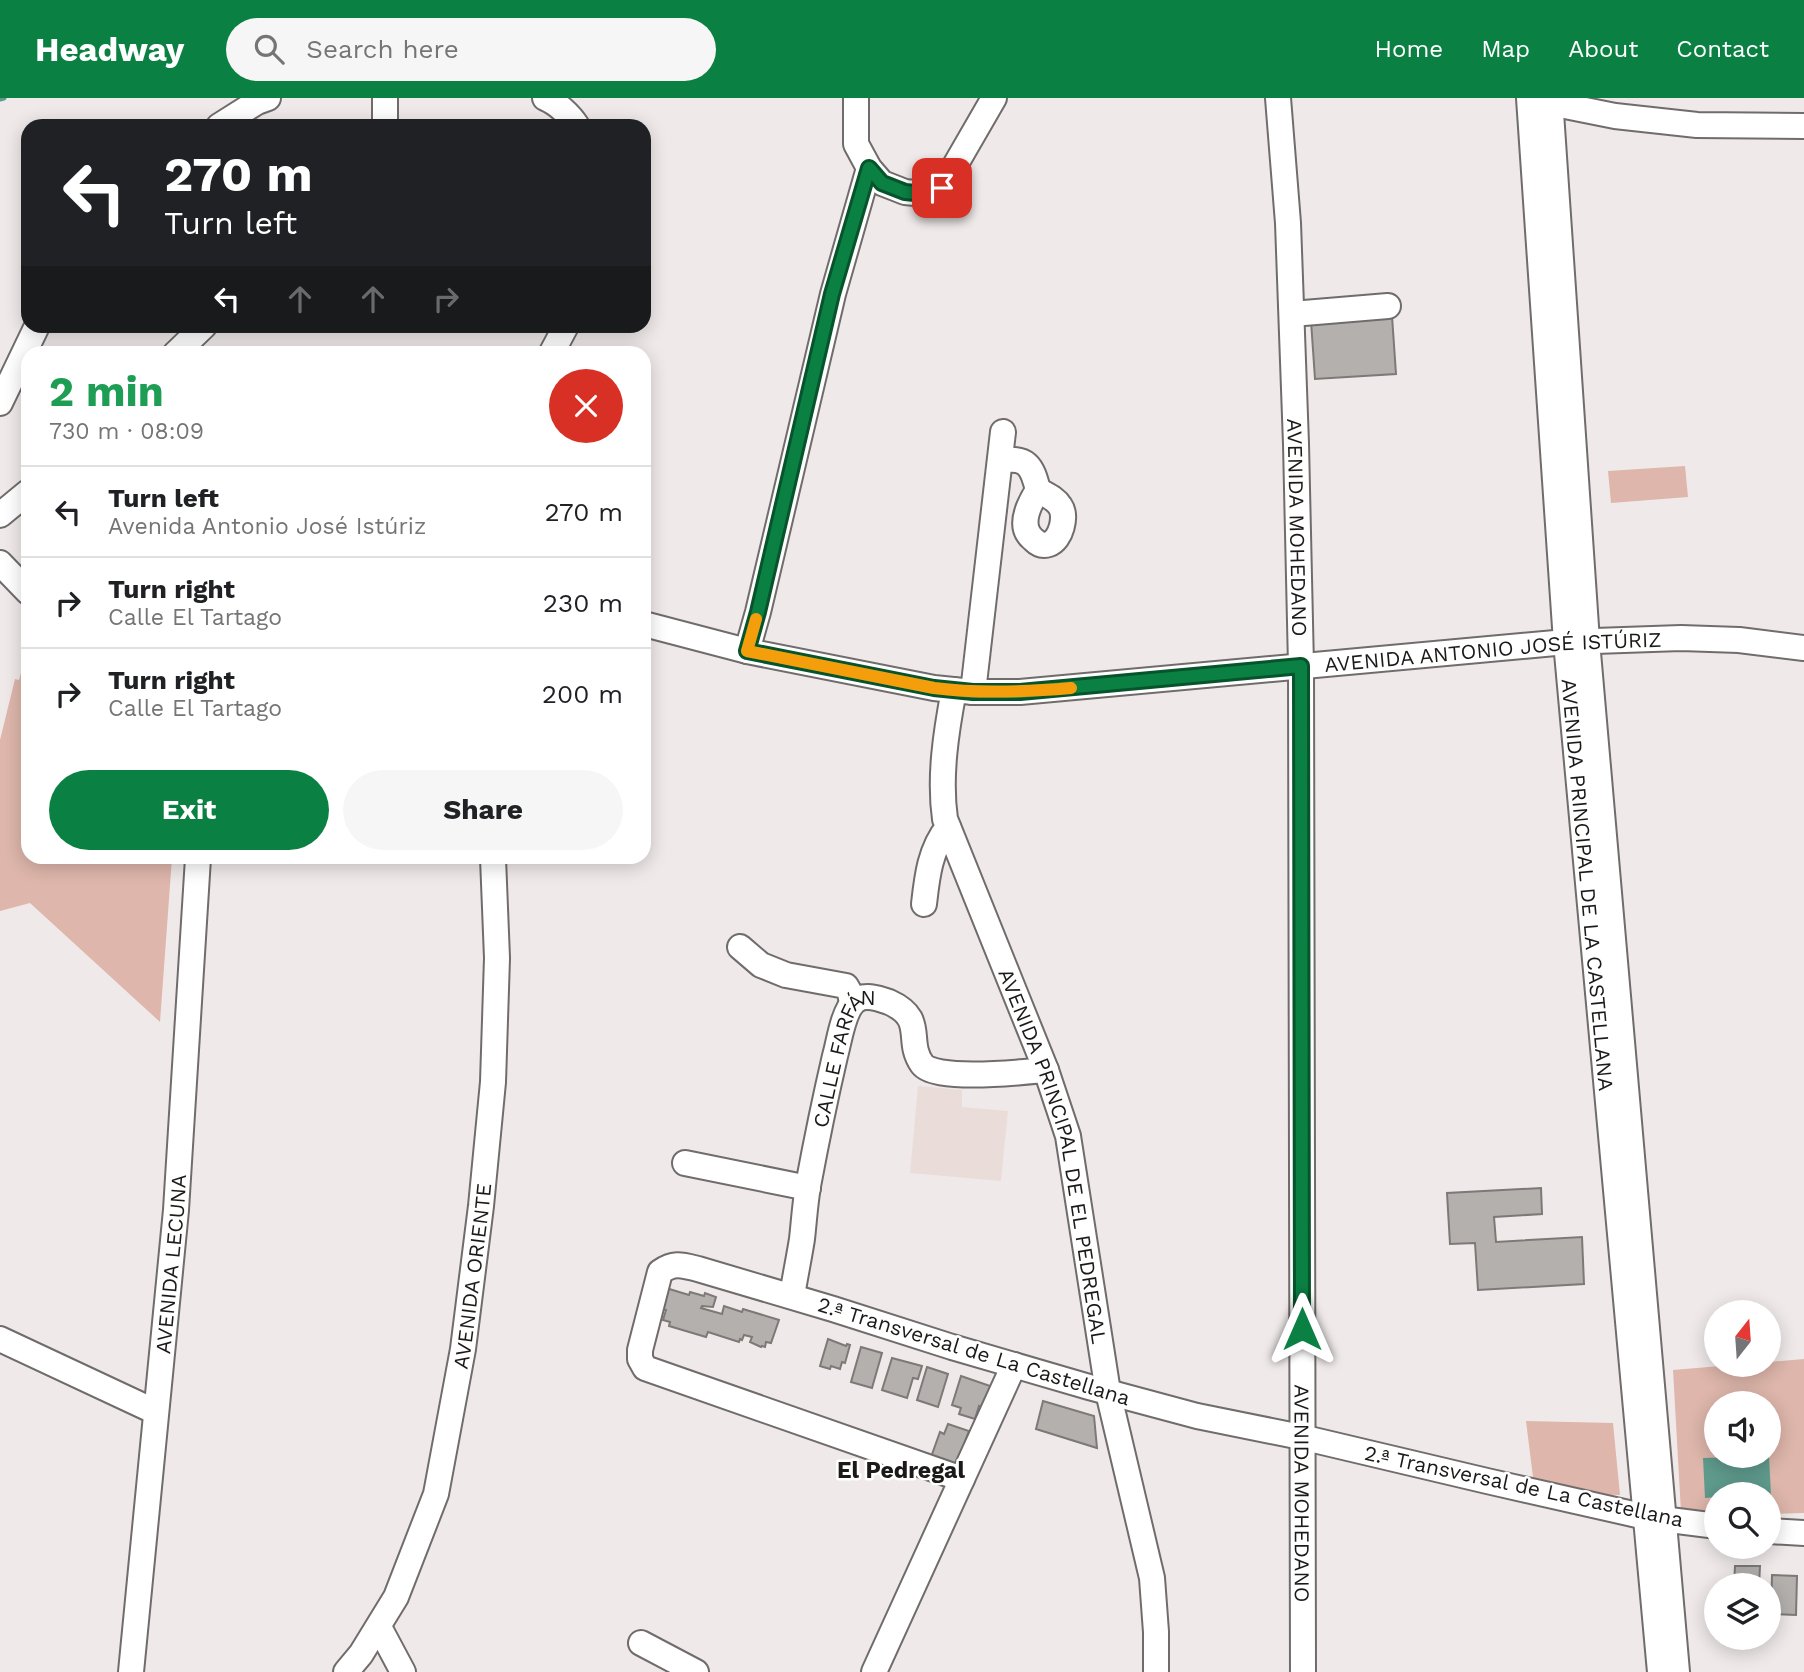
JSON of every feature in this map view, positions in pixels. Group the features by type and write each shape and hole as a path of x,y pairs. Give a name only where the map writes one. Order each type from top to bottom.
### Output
{"street":[{"path":"230,119 268,98"},
{"path":"385,98 385,119"},
{"path":"545,98 572,119"},
{"path":"856,98 856,144 869,168 882,183 905,192 925,194 942,188 994,98"},
{"name":"AVENIDA MOHEDANO","path":"1278,98 1292,314 1301,666 1303,1672"},
{"path":"1520,98 1539,99 1615,116 1697,125 1804,126"},
{"name":"AVENIDA PRINCIPAL DE LA CASTELLANA","path":"1539,99 1577,642 1654,1517 1660,1672"},
{"path":"747,651 832,294 869,168"},
{"path":"1292,314 1388,306"},
{"path":"183,346 197,333"},
{"path":"0,402 21,359"},
{"name":"AVENIDA PRINCIPAL DE EL PEDREGAL","path":"1003,432 963,691 948,718 943,768 943,805 948,827 1046,1070 1068,1136 1114,1424 1152,1578 1156,1672"},
{"path":"1000,461 1013,458 1026,463 1033,471 1038,490"},
{"path":"0,515 21,498"},
{"path":"0,563 21,585"},
{"path":"0,584 21,590"},
{"name":"AVENIDA ANTONIO JOSÉ ISTÚRIZ","path":"651,626 747,651 934,688 963,691 1020,692 1577,642 1681,638 1739,640 1804,648"},
{"path":"924,904 933,851 938,838 948,827"},
{"name":"AVENIDA LECUNA","path":"131,1672 176,1210 198,864"},
{"name":"AVENIDA ORIENTE","path":"346,1672 379,1627 396,1597 436,1494 463,1349 493,1082 497,958 493,864"},
{"path":"740,947 761,965 786,975 846,986 852,1003"},
{"name":"CALLE FARFÁN","path":"792,1296 808,1188 843,1023 852,1003 861,997 869,997 888,1002 903,1011 909,1017 917,1052 929,1070 963,1074 1046,1070"},
{"path":"685,1163 808,1188"},
{"name":"2.ª Transversal de La Castellana","path":"962,1479 645,1368 640,1359 640,1350 660,1272 668,1266 681,1265 698,1269 1014,1366 1197,1416 1654,1517 1704,1524"},
{"path":"0,1339 156,1412"},
{"path":"874,1672 1014,1366"},
{"name":"AVENIDA PRINCIPAL DE LA CASTELLANA","path":"1654,1517 1677,1672"},
{"path":"1781,1532 1804,1533"},
{"path":"379,1627 403,1672"},
{"path":"641,1643 696,1672"}],"shaded area":[{"path":"1685,466 1688,497 1611,503 1608,471"},
{"path":"21,673 21,864 172,864 160,1022 30,903 0,911 0,740 15,679 19,680"},
{"path":"918,1086 962,1090 962,1107 1008,1111 1001,1181 910,1173"},
{"path":"1804,1359 1804,1513 1781,1514 1781,1482 1704,1482 1704,1514 1681,1512 1673,1370 1704,1367 1704,1377 1782,1377 1782,1361"},
{"path":"1526,1421 1613,1423 1620,1495 1535,1493"},
{"path":"1703,1458 1704,1468 1770,1468 1770,1482 1704,1482"}],"building":[{"path":"1392,316 1396,374 1315,379 1311,321"},
{"path":"1541,1188 1542,1214 1494,1217 1496,1242 1582,1237 1584,1284 1478,1290 1475,1243 1450,1244 1447,1193"},
{"path":"666,1288 689,1295 690,1292 704,1296 705,1293 716,1297 713,1307 701,1308 722,1314 724,1306 779,1320 771,1343 766,1342 765,1347 761,1347 750,1342 752,1337 744,1335 739,1342 708,1332 706,1337 669,1326 670,1322 663,1320 666,1310 659,1308"},
{"path":"828,1339 850,1345 845,1363 842,1362 840,1369 820,1366"},
{"path":"861,1347 882,1353 872,1388 851,1382"},
{"path":"892,1358 922,1366 918,1379 913,1378 907,1398 882,1390"},
{"path":"927,1367 948,1374 938,1407 917,1400"},
{"path":"961,1376 996,1388 985,1409 979,1406 975,1419 959,1414 961,1408 952,1405"},
{"path":"1043,1401 1094,1416 1097,1448 1036,1429"},
{"path":"948,1424 969,1431 955,1469 930,1460 940,1432 944,1434"},
{"path":"1735,1566 1760,1566 1760,1573 1735,1573"},
{"path":"1781,1575 1797,1576 1796,1615 1781,1614"}],"waterway":[{"path":"0,99 4,98"}],"slow traffic":[{"path":"756,619 747,651 954,691 1020,692 1071,688"}],"district":[{"name":"El Pedregal","path":"901,1470"}],"route":[{"path":"942,188 925,194 905,192 882,183 869,168 832,294 747,651 934,688 973,692 1020,692 1301,666 1302,1329"}]}
